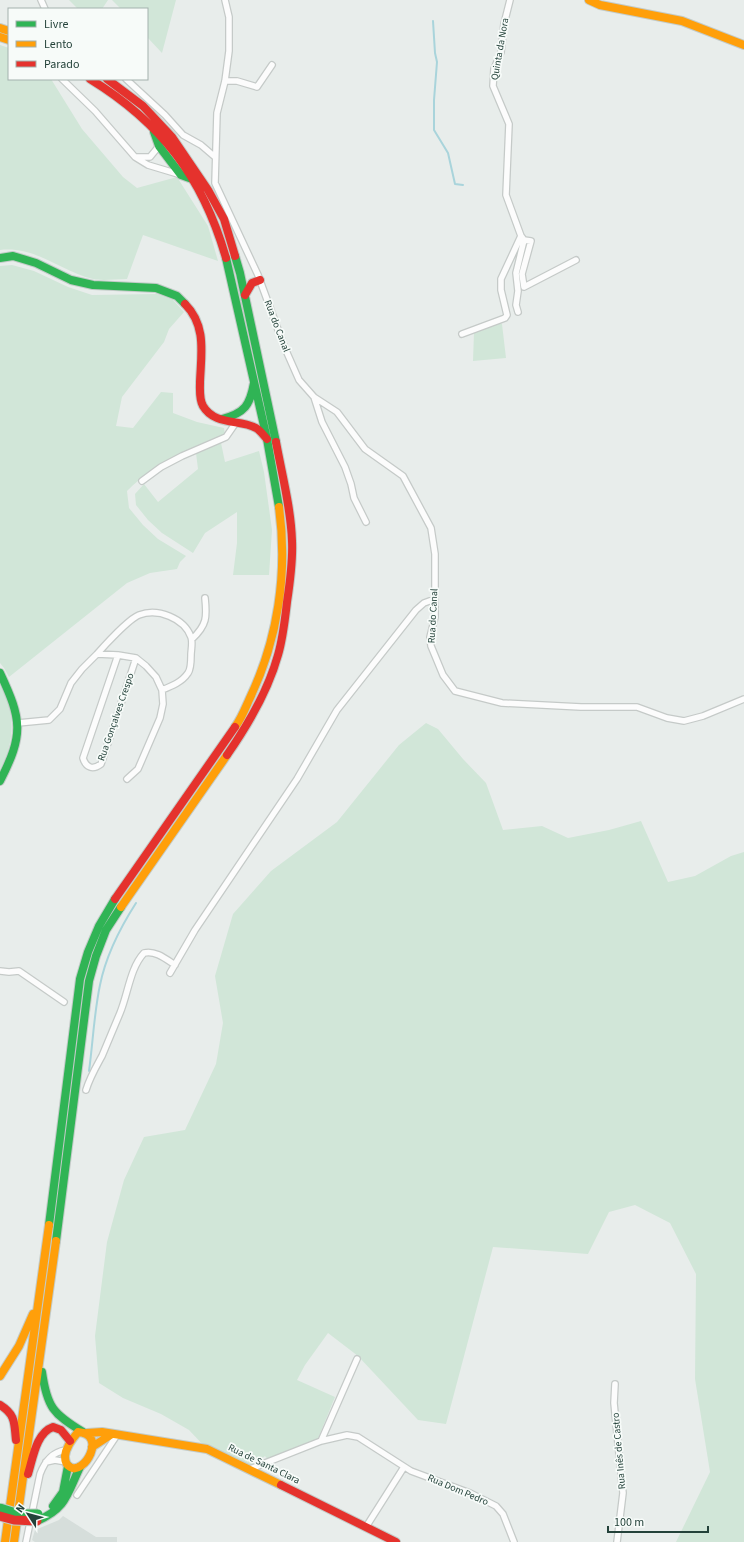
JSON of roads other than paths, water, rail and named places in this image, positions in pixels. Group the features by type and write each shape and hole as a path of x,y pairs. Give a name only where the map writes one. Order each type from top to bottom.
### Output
{"main road":[{"path":"589,0 600,5 682,21 744,45"},
{"path":"5,1542 39,1299 80,979 88,952 99,926 121,890 238,723 260,677 275,626 282,575 282,531 274,469 226,257 215,223 192,179 166,142 137,114 102,86 92,80"},
{"path":"14,1542 62,1194 85,1006 89,981 96,956 106,930 129,895 246,728 269,681 278,655 284,628 291,576 292,541 290,515 271,416 245,295 224,219 208,190 172,137 143,106 108,80"},
{"path":"154,130 159,146 181,175 192,179"},
{"path":"0,258 13,256 36,263 71,280 93,285 156,288 177,296 193,312 200,333 200,395 203,406 216,418 235,424 257,428 267,439"},
{"path":"240,273 251,278 259,278"},
{"path":"245,295 252,283 259,278"},
{"path":"222,419 230,418 240,412 248,404 251,399 254,379"},
{"path":"0,673 15,706 18,723 16,742 10,763 0,781"},
{"path":"0,1376 22,1343 39,1299"},
{"path":"0,1516 14,1520 48,1518 63,1505 68,1498 74,1478 92,1447 91,1437 59,1416 49,1403 44,1392 40,1358"},
{"path":"0,1405 7,1408 15,1420 14,1431 18,1451"},
{"path":"21,1495 40,1438 45,1430 51,1426 57,1427 68,1445 66,1483 60,1498 38,1518"},
{"path":"68,1445 78,1432 85,1432"},
{"name":"Rua de Santa Clara","path":"85,1432 97,1432 206,1449 250,1469 396,1542"},
{"path":"92,1447 115,1435"},
{"path":"67,1464 72,1468 80,1467"},
{"path":"0,1508 38,1518"}],"street":[{"name":"Rua do Canal","path":"225,0 229,17 229,51 217,113 215,182 259,278 284,346 299,380 314,397 337,412 365,449 403,476 431,528 435,554 435,617 430,637 431,646 443,675 454,691 502,703 581,707 637,707 667,718 684,721 703,716 744,699"},
{"name":"Quinta da Nora","path":"510,0 504,24 501,52 494,70 493,86 509,124 506,195 523,238 531,241 522,274 524,286 576,260"},
{"path":"224,81 236,81 257,87 272,65"},
{"path":"63,80 94,111 135,157 148,165 181,175"},
{"path":"127,80 184,135 201,145 215,157"},
{"path":"135,157 150,157 159,146"},
{"path":"518,312 516,305 518,291 516,273 523,238"},
{"path":"462,334 505,318 507,315 501,290 501,278 523,238"},
{"path":"314,397 322,422 345,467 352,484 354,498 366,522"},
{"path":"142,481 161,467 226,437 235,424"},
{"path":"192,638 202,629 204,624 206,617 205,598"},
{"path":"170,973 195,930 297,779 337,710 416,610 424,603 435,599"},
{"path":"18,723 49,720 60,709 71,683 82,669 108,642 138,615 150,612 159,613 174,618 192,638 189,672 182,680 162,690"},
{"path":"97,654 136,658 156,677 162,690 160,718 138,769 127,779"},
{"name":"Rua Gonçalves Crespo","path":"118,655 83,758 85,764 90,768 96,768 101,764 136,658"},
{"path":"86,1090 89,1080 120,1013 134,972 142,955 150,952 161,956 174,965"},
{"path":"0,971 18,971 64,1002"},
{"path":"321,1441 357,1359"},
{"name":"Rua Inês de Castro","path":"615,1384 614,1403 624,1493 617,1542"},
{"path":"77,1495 115,1435"},
{"name":"Rua Dom Pedro","path":"250,1469 321,1441 347,1435 358,1437 404,1467 470,1493 496,1506 503,1514 514,1542"},
{"path":"26,1542 40,1474 46,1462 53,1454 68,1445"},
{"path":"46,1462 55,1460 67,1464"},
{"path":"366,1527 404,1467"}],"waterway":[{"path":"433,21 437,62 434,100 434,130 448,153 455,184 463,185"},
{"path":"89,1071 96,1006 106,963 114,942 136,903"}]}
